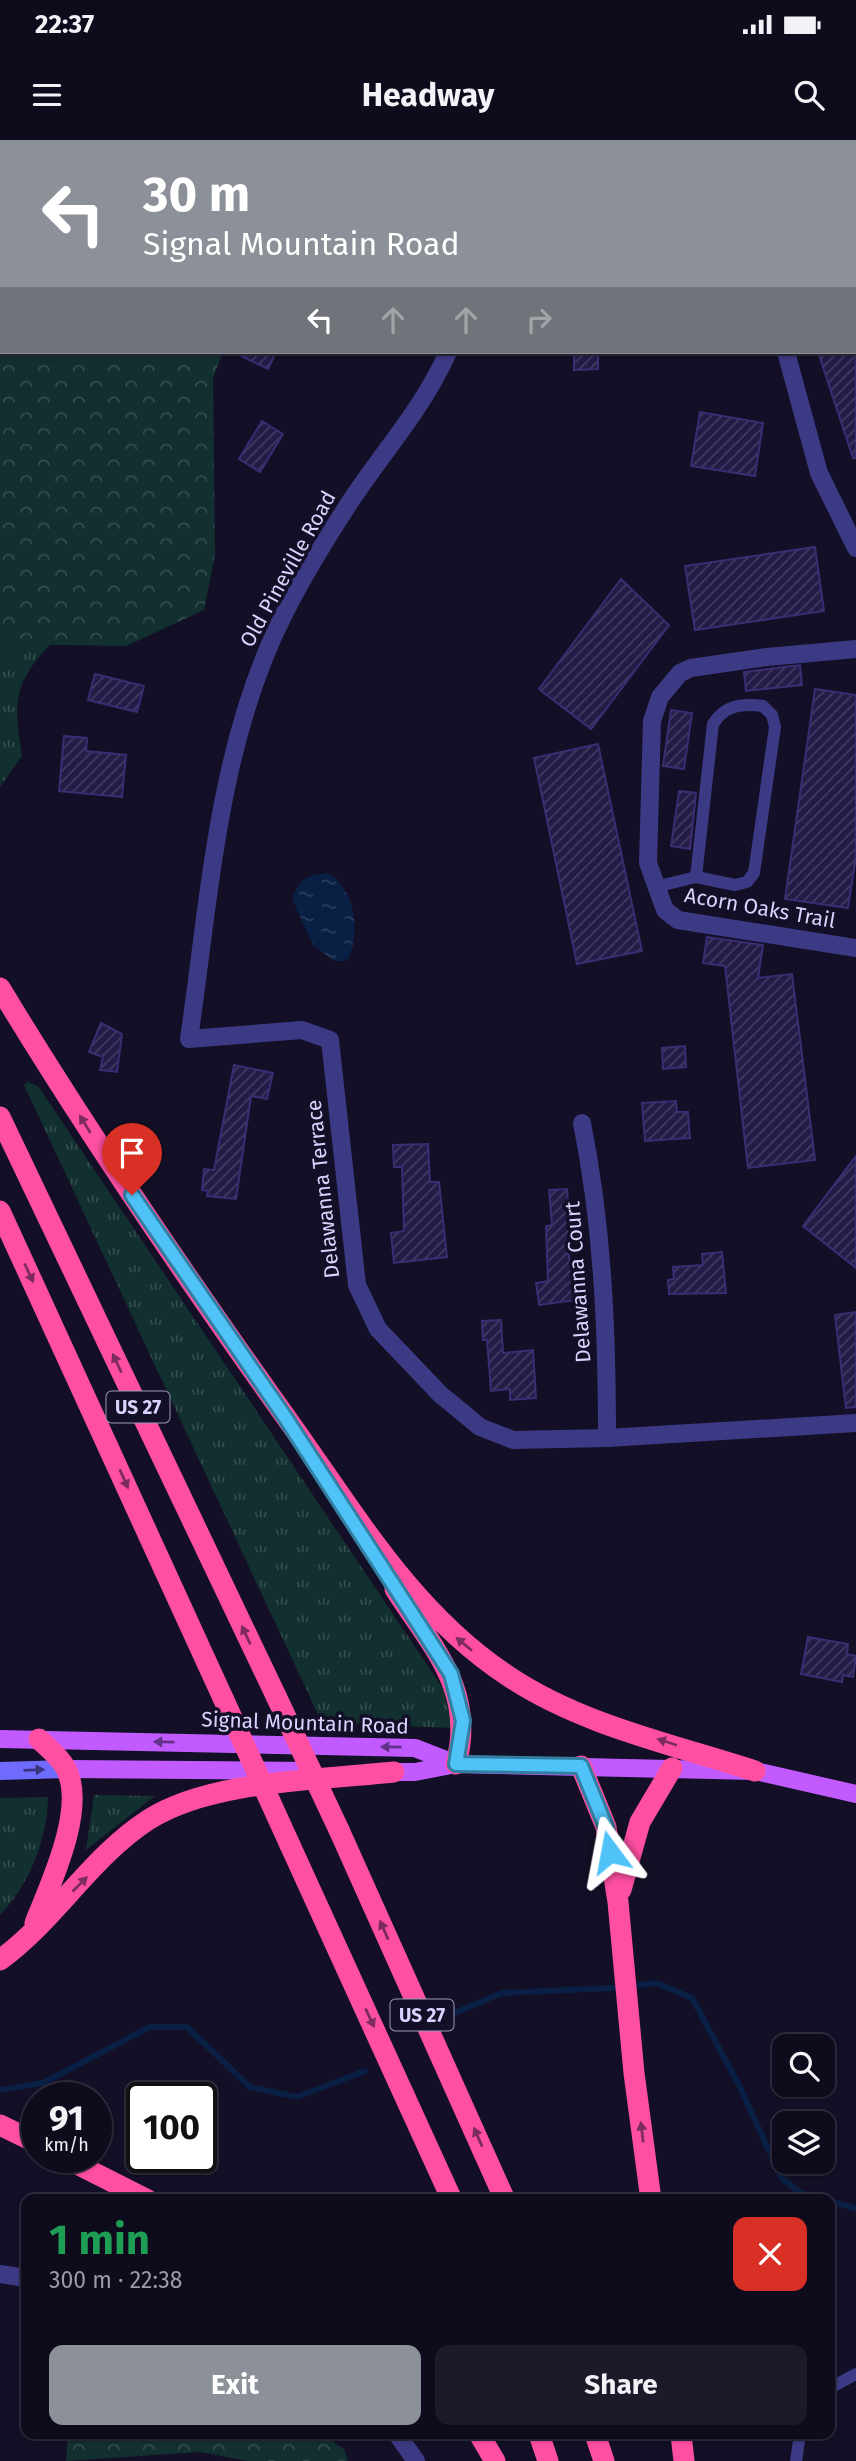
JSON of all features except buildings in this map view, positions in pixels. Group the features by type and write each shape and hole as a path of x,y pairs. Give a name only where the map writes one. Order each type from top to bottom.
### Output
{"highway":[{"path":"0,988 143,1212 285,1417 406,1585 454,1636 539,1695 580,1714 755,1771"},
{"name":"US 27","path":"0,1117 339,1830 502,2194"},
{"name":"US 27","path":"0,1211 449,2194"},
{"path":"285,1417 451,1674 463,1721 456,1764"},
{"path":"32,1932 66,1833 71,1791 67,1769 39,1740"},
{"path":"581,1766 606,1827 618,1902 634,2073 650,2194"},
{"path":"618,1902 640,1822 672,1768"},
{"path":"0,1959 32,1932 147,1820 179,1803 218,1792 394,1772"},
{"path":"0,2125 21,2135"},
{"path":"95,2173 136,2194"},
{"path":"482,2439 495,2461"},
{"path":"541,2439 548,2461"},
{"path":"596,2439 604,2461"},
{"path":"682,2439 684,2461"}],"main road":[{"name":"Signal Mountain Road","path":"0,1739 415,1748 456,1764 755,1771 856,1794"},
{"path":"0,1771 67,1769 415,1772 456,1764"}],"street":[{"name":"Old Pineville Road","path":"188,1039 230,761 252,686 285,612 349,503 435,382 447,354"},
{"path":"787,354 818,473 856,548"},
{"name":"Acorn Oaks Trail","path":"856,649 732,661 680,673 660,697 652,721 648,863 665,910 678,920 856,948"},
{"name":"Delawanna Terrace","path":"188,1039 302,1030 330,1040 357,1284 378,1329 440,1395 480,1427 513,1440 607,1438 856,1423"},
{"name":"Delawanna Court","path":"582,1123 599,1222 607,1343 607,1438"},
{"path":"0,2274 21,2277"},
{"path":"401,2439 416,2461"}],"lane":[{"path":"655,887 696,877 735,885 747,882 754,873 775,727 772,715 763,706 734,706 720,713 713,724 696,877"},
{"path":"835,2385 856,2374"},
{"path":"796,2461 799,2439"}],"green space":[{"path":"0,354 222,354 213,378 215,555 204,610 126,646 0,644"},
{"path":"0,644 50,645 28,672 22,684 17,709 22,756 0,787"},
{"path":"28,1082 38,1086 444,1690 453,1728 322,1723 24,1085"},
{"path":"94,1795 155,1796 86,1850"},
{"path":"48,1797 45,1828 35,1860 20,1890 0,1915 0,1798"},
{"path":"68,2439 329,2439 344,2449 348,2461 248,2461 200,2452 66,2461"}],"water":[{"path":"328,873 345,890 353,913 354,939 347,961 334,961 313,945 292,899 305,879"}],"waterway":[{"path":"639,1985 657,1983 692,1998 739,2085 781,2177 803,2194"},
{"path":"445,2017 502,1993 613,1988"},
{"path":"0,2090 43,2083 150,2027 187,2027 250,2087 297,2097 365,2071"},
{"path":"835,2203 856,2209"}],"route":[{"path":"132,1195 285,1417 451,1674 463,1721 456,1764 581,1766 606,1827 610,1852"}]}
